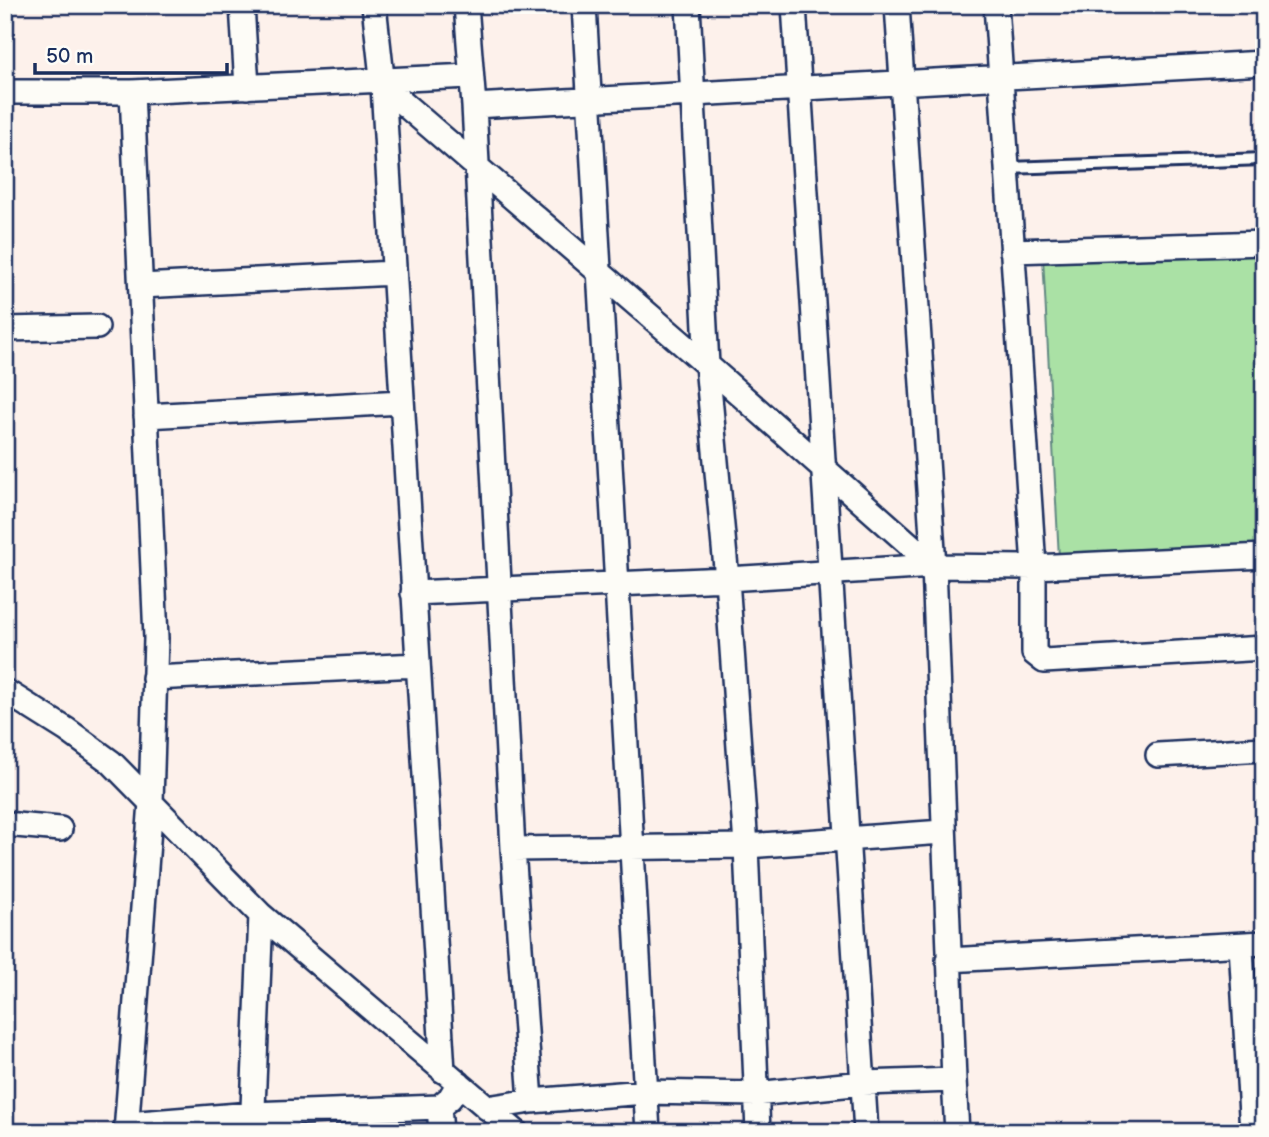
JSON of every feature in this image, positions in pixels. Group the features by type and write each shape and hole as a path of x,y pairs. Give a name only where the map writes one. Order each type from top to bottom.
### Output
{"street":[{"path":"242,5 247,87"},
{"path":"132,92 156,638 151,802 126,1128 362,1121 439,1107 450,1098 451,1077 417,665 382,83 374,5"},
{"path":"466,5 474,106 513,849 531,1101"},
{"path":"584,5 648,1132"},
{"path":"688,5 707,365 727,579 746,846 758,1132"},
{"path":"794,5 866,1132"},
{"path":"897,5 934,566 957,1132"},
{"path":"996,5 1034,567 1034,653 1044,661 1264,648"},
{"path":"474,106 1264,63"},
{"path":"5,92 132,92 382,83 470,76"},
{"path":"382,83 934,566"},
{"path":"1012,251 1264,243"},
{"path":"141,286 394,273"},
{"path":"5,329 97,327"},
{"path":"146,416 402,402"},
{"path":"413,593 727,579 934,566 1034,567 1264,556"},
{"path":"154,678 417,665"},
{"path":"5,691 67,730 111,762 261,915 516,1132"},
{"path":"1158,755 1264,749"},
{"path":"5,824 60,830"},
{"path":"513,849 746,846 943,832"},
{"path":"252,1123 261,915"},
{"path":"948,960 1252,944 1252,1132"},
{"path":"487,1108 531,1101 645,1092 756,1094 863,1083 954,1080"},
{"path":"439,1107 441,1132"}],"lane":[{"path":"1007,168 1264,159"}],"green space":[{"path":"1264,252 1264,546 1059,558 1043,257"}]}
